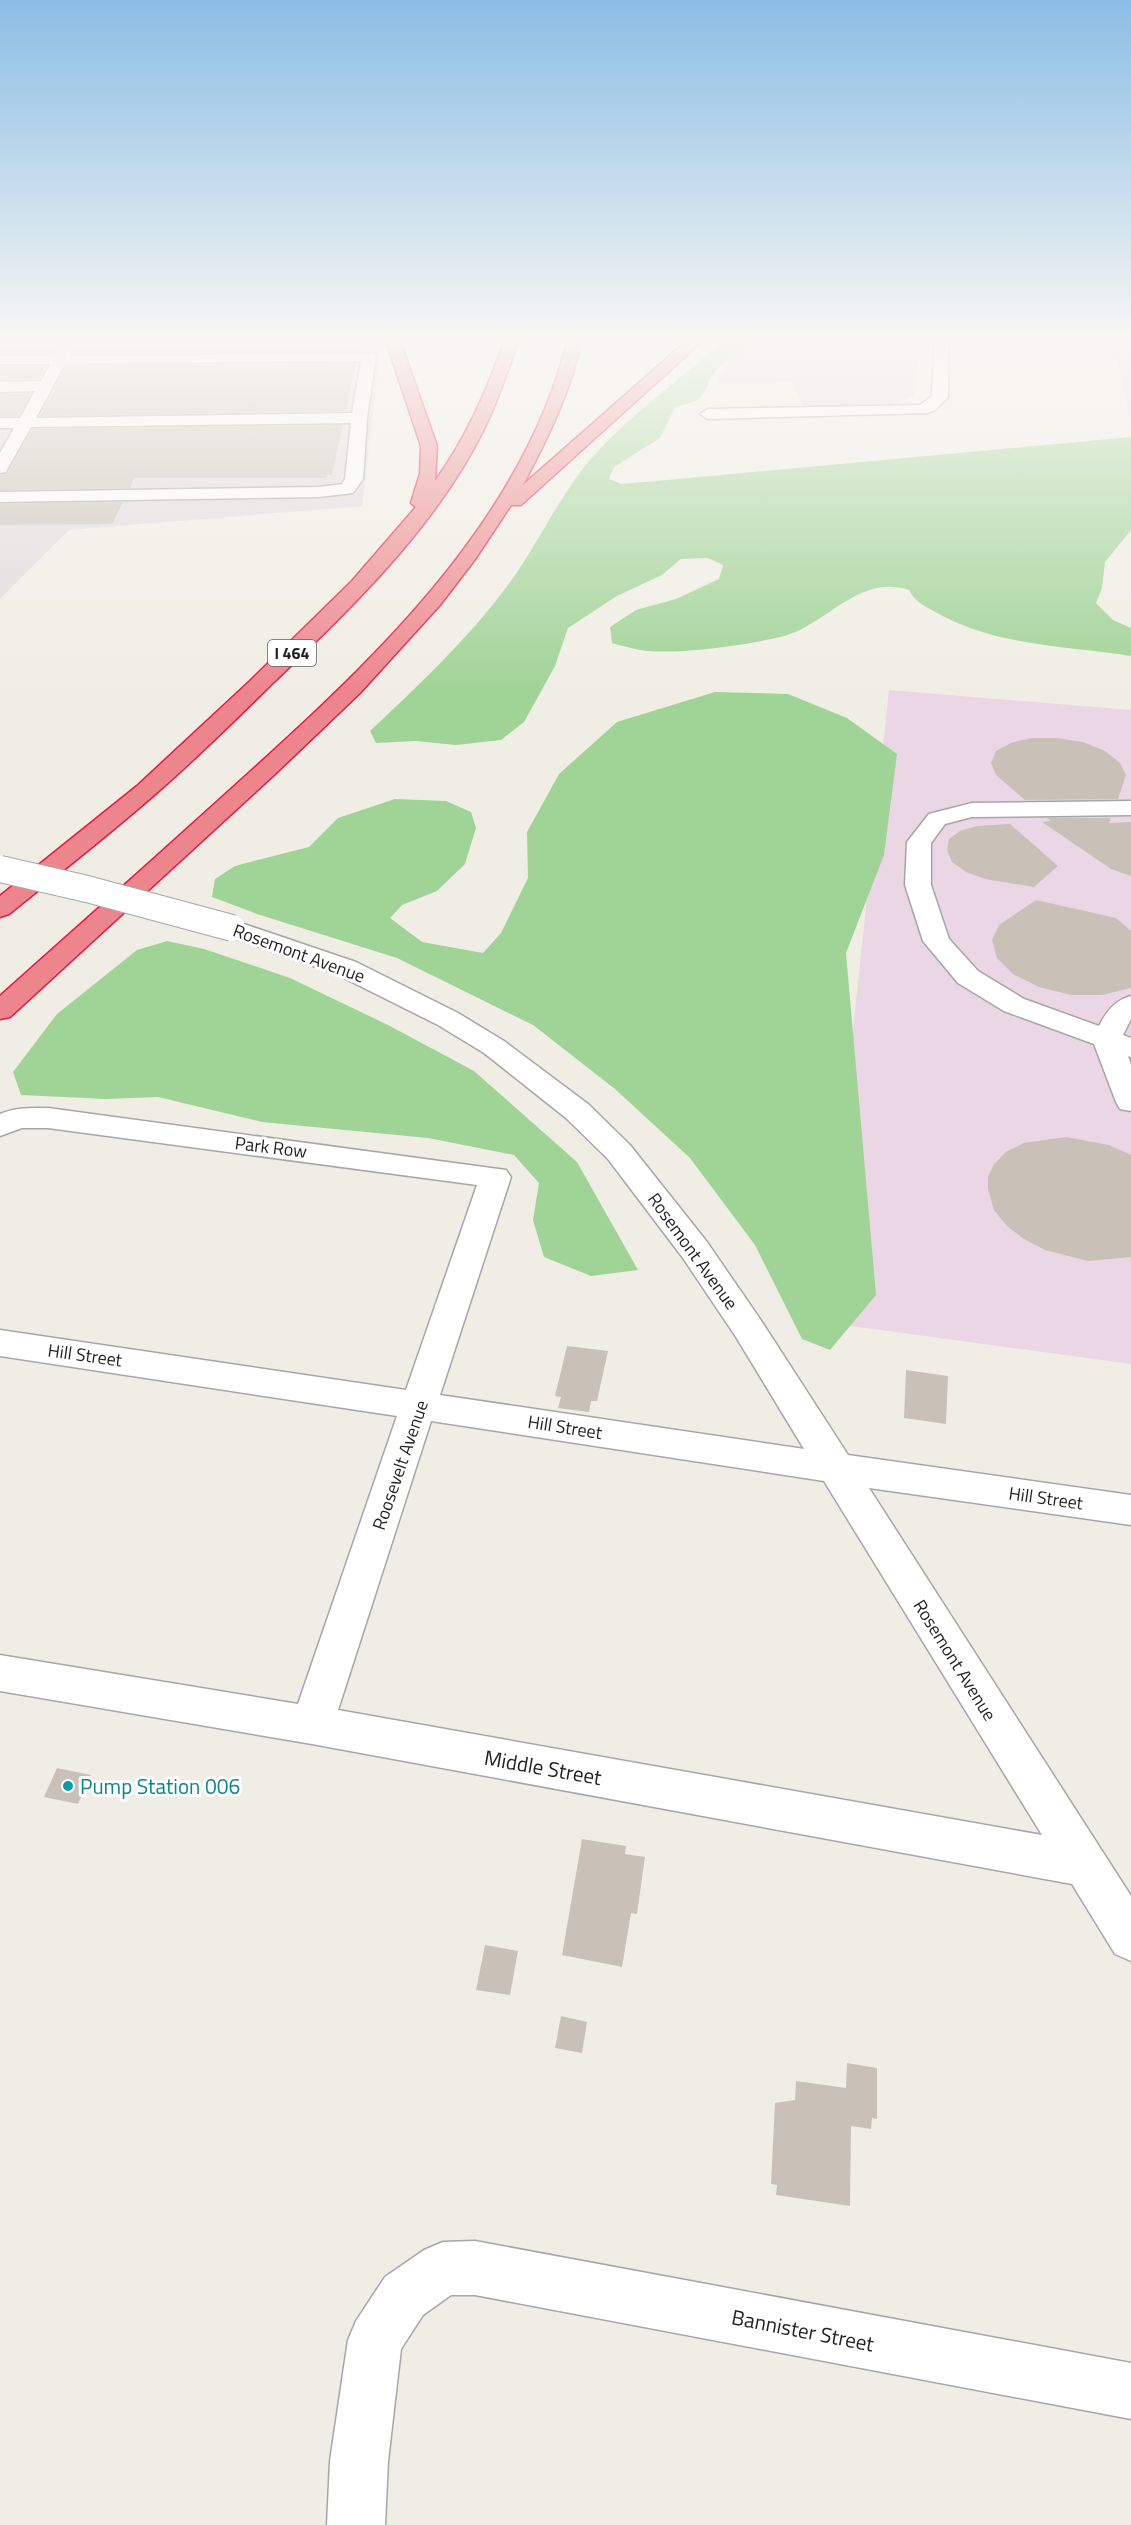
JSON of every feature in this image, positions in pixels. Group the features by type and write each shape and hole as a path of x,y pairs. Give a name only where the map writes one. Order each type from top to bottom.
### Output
{"highway":[{"path":"411,526 426,489 431,462 430,456"},
{"name":"I 464","path":"0,909 159,779 334,611 411,526 459,456"},
{"path":"0,1011 311,729 360,681 449,582 498,516 530,456"},
{"path":"498,516 566,456"}],"street":[{"path":"0,497 319,492 347,489 354,479 356,456"},
{"path":"1119,1044 1014,1005 968,977 936,941 918,885 920,842 937,819 972,810 1131,808"},
{"name":"Rosemont Avenue","path":"0,869 87,889 232,928 346,968 448,1019 494,1047 577,1111 619,1152 695,1250 748,1328 1131,1938"},
{"path":"1131,1004 1118,1016 1119,1044 1131,1102"},
{"name":"Park Row","path":"9,1122 48,1118 495,1177 486,1204"},
{"name":"Roosevelt Avenue","path":"312,1725 421,1405 486,1204"},
{"name":"Hill Street","path":"0,1343 1131,1510"},
{"name":"Middle Street","path":"0,1673 312,1725 1085,1865"},
{"name":"Bannister Street","path":"356,2525 359,2461 375,2340 404,2296 443,2269 475,2268 1131,2391"}],"shaded area":[{"path":"0,456 368,456 362,506 69,530 0,599"},
{"path":"889,690 1131,710 1131,1364 822,1322"}],"green space":[{"path":"594,456 632,456 614,467 609,479 621,484 927,456 1131,456 1131,530 1105,562 1102,588 1096,603 1113,620 1131,628 1131,656 1031,643 983,632 960,624 928,608 917,601 909,590 890,587 873,589 857,595 797,631 766,640 732,646 662,652 639,650 612,643 610,627 636,610 676,599 719,579 723,565 708,558 681,559 662,575 617,596 568,628 555,666 524,722 501,740 456,745 416,741 376,743 370,731 442,661 493,605 519,570 567,490"},
{"path":"715,692 788,694 847,718 897,754 884,855 846,953 876,1295 830,1350 802,1339 755,1245 690,1158 615,1089 533,1025 397,958 257,914 212,897 215,879 235,866 309,847 338,818 395,799 446,801 471,812 476,828 465,864 437,891 402,905 390,918 422,942 483,953 501,933 528,878 527,832 559,774 617,722"},
{"path":"167,941 204,949 290,978 388,1025 474,1071 577,1162 638,1270 591,1276 544,1257 533,1220 539,1183 514,1155 428,1138 262,1122 158,1097 106,1099 21,1095 13,1072 57,1014 137,950"}],"building":[{"path":"17,456 336,456 332,475 326,475 326,478 134,478 130,488 0,490 0,475 8,473"},
{"path":"123,502 112,524 0,525 0,504"},
{"path":"1032,738 1057,738 1083,742 1105,751 1120,763 1126,775 1118,799 1025,800 996,775 991,763 996,751 1011,743"},
{"path":"1047,818 1111,818 1109,823 1131,822 1131,876 1111,869 1042,822 1051,821"},
{"path":"1010,824 1058,866 1034,887 985,879 966,872 952,862 947,850 949,839 960,831 977,826"},
{"path":"1036,900 1116,918 1131,931 1131,988 1102,995 1071,995 1039,987 1013,974 997,958 992,940 999,925"},
{"path":"1066,1137 1109,1145 1131,1155 1131,1257 1088,1261 1045,1250 1024,1239 1007,1226 994,1210 988,1189 988,1177 994,1164 1006,1152 1024,1143"},
{"path":"567,1346 608,1351 597,1401 591,1401 589,1412 558,1408 561,1397 555,1396"},
{"path":"906,1370 948,1376 946,1424 904,1418"},
{"name":"Pump Station 006","path":"57,1768 91,1775 78,1804 44,1797"},
{"path":"582,1839 626,1846 625,1854 645,1857 637,1914 631,1913 622,1967 562,1955"},
{"path":"485,1945 518,1951 510,1995 476,1990"},
{"path":"561,2016 587,2022 582,2053 555,2048"},
{"path":"847,2063 877,2068 877,2119 872,2118 871,2129 851,2126 850,2206 776,2195 777,2185 771,2184 775,2103 795,2100 796,2081 846,2088"}],"place":[{"name":"Pump Station 006","path":"68,1786"}]}
